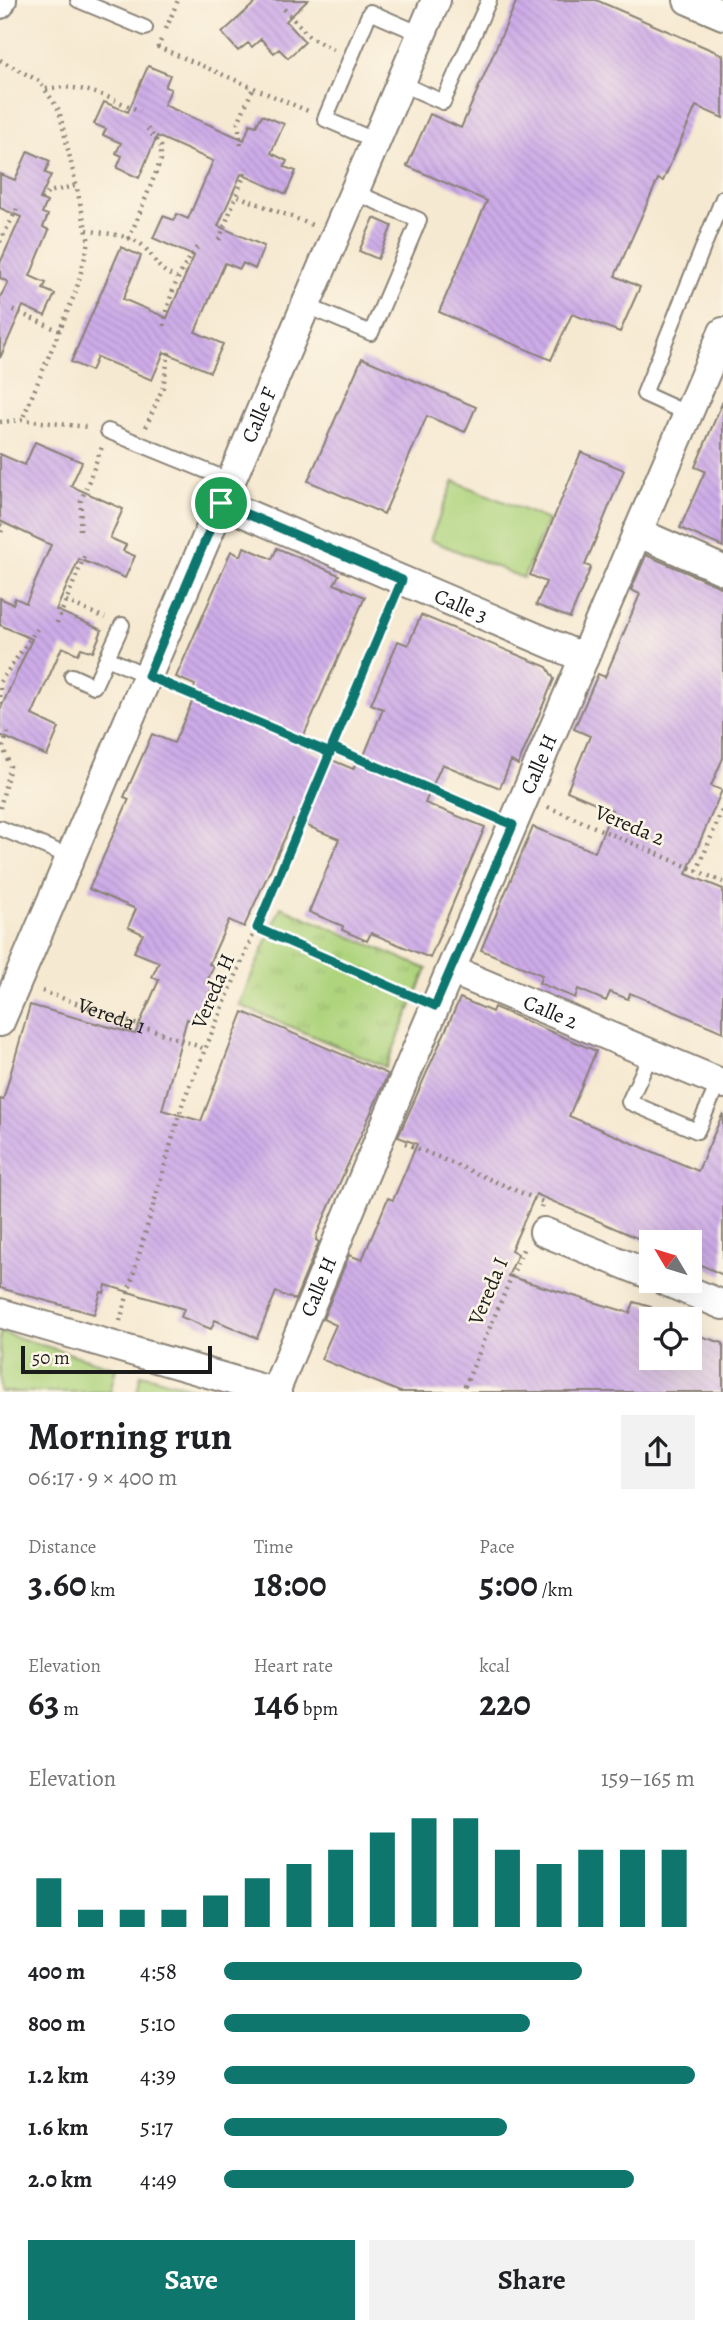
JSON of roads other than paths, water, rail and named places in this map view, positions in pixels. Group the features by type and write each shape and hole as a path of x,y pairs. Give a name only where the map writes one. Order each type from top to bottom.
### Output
{"street":[{"name":"Calle F","path":"0,1022 436,0"},
{"path":"688,0 723,15"},
{"name":"Calle H","path":"276,1392 435,1006 723,332"},
{"name":"Calle 3","path":"226,492 402,580 584,658"},
{"path":"638,532 723,570"},
{"name":"Calle 2","path":"451,970 721,1083"},
{"path":"537,1228 639,1271"},
{"path":"694,1293 723,1305"},
{"path":"0,1312 276,1392"}],"lane":[{"path":"78,0 145,28"},
{"path":"400,83 443,102 489,0"},
{"path":"376,141 324,118 370,12 421,34"},
{"path":"306,305 371,333 419,220 354,192"},
{"path":"688,414 644,394 723,198"},
{"path":"108,431 139,444 226,492"},
{"path":"72,676 94,686 122,625"},
{"path":"107,658 148,676"},
{"path":"0,828 71,857"},
{"name":"Calle 2","path":"651,1054 629,1102 697,1131 721,1083"}]}
